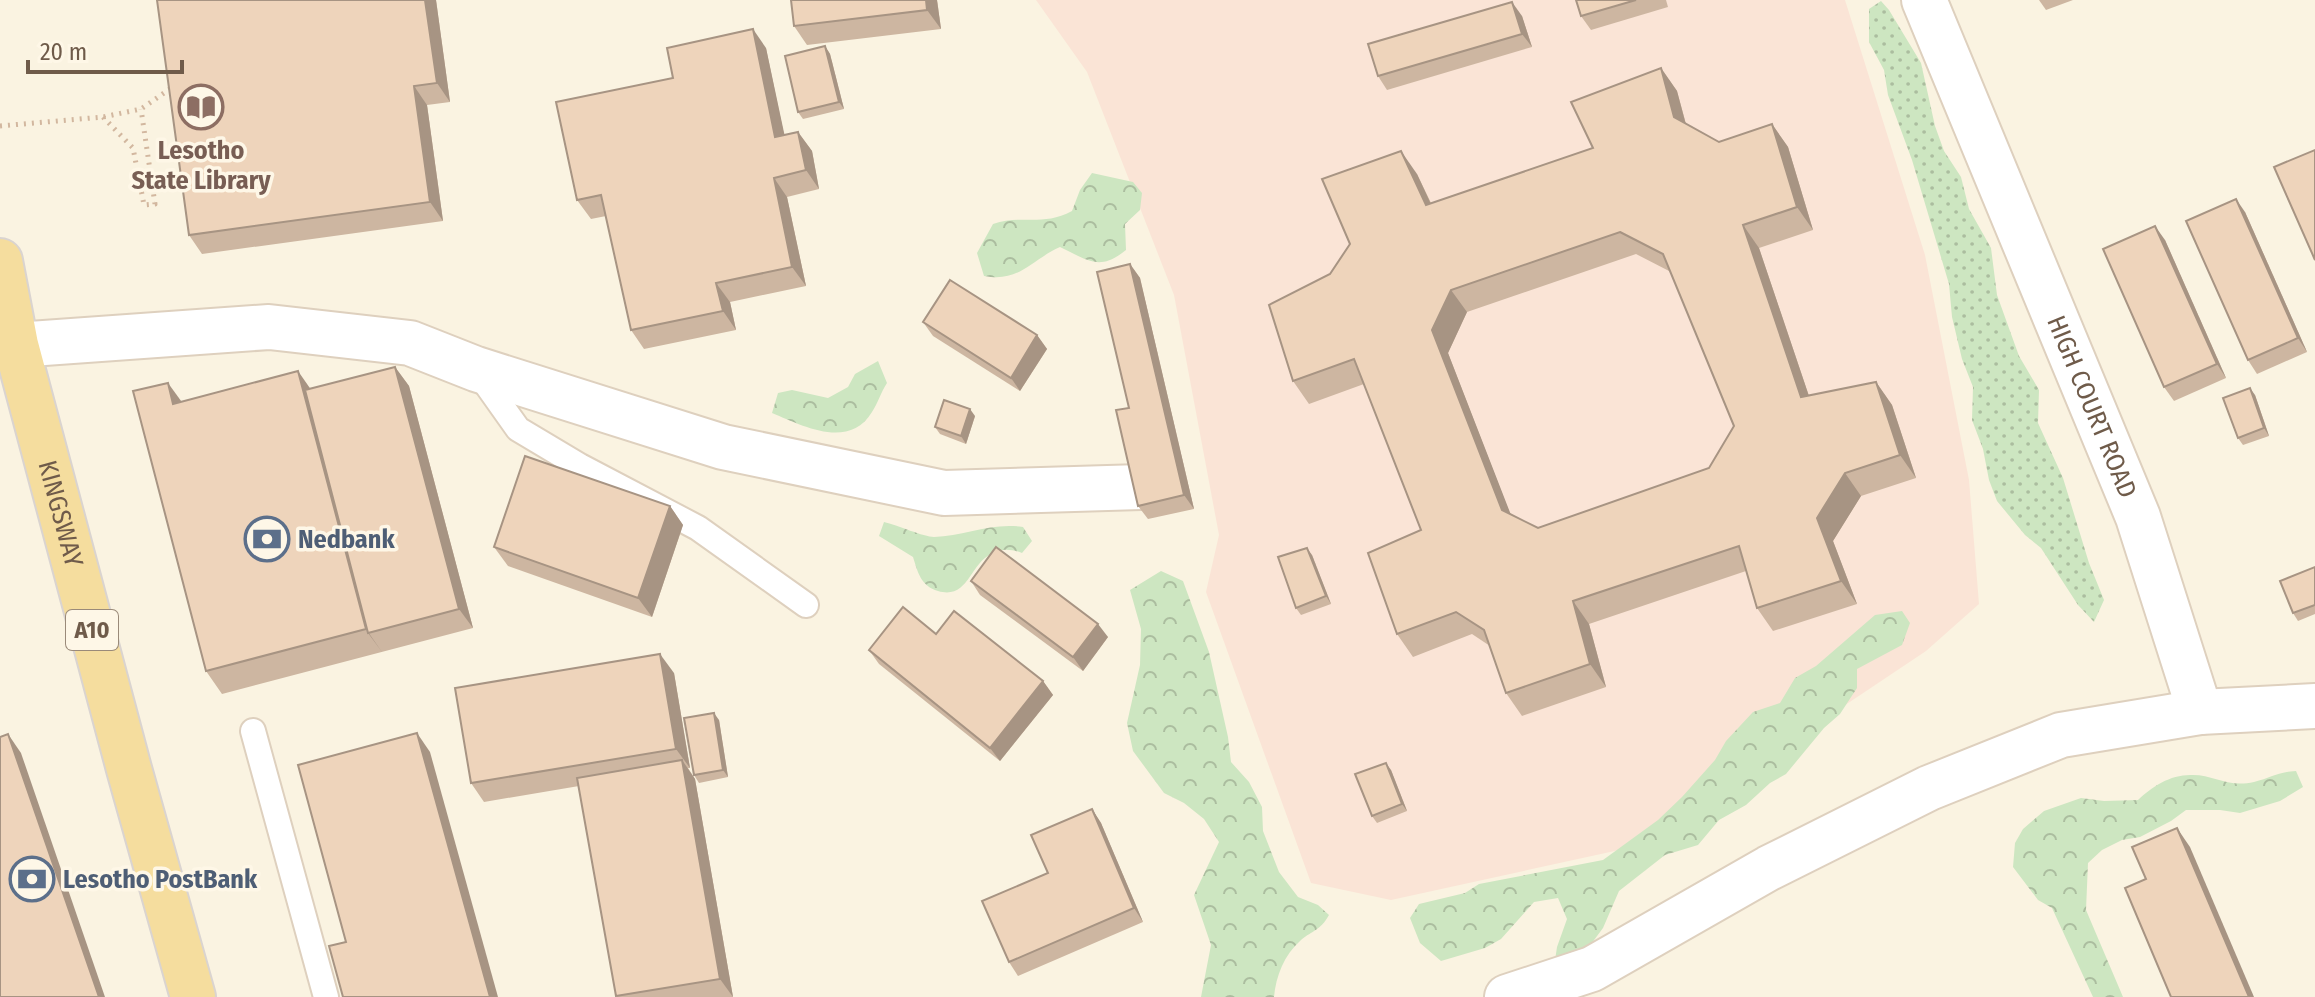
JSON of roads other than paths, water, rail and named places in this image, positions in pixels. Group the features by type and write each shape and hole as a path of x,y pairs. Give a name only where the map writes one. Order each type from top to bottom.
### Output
{"main road":[{"name":"KINGSWAY","path":"0,261 16,345 193,997"}],"street":[{"name":"HIGH COURT ROAD","path":"1924,0 2138,517 2200,712"},
{"path":"16,345 269,327 410,343 476,369 723,447 944,493 1141,487"},
{"path":"1507,997 1592,969 1769,868 1929,788 2061,735 2200,712 2315,706"}],"lane":[{"path":"476,369 518,429 580,466 698,528 806,605"},
{"path":"253,731 326,997"}],"place":[{"name":"Lesotho State Library","path":"201,107"},
{"name":"Nedbank","path":"267,539"},
{"name":"Lesotho PostBank","path":"32,879"}]}
